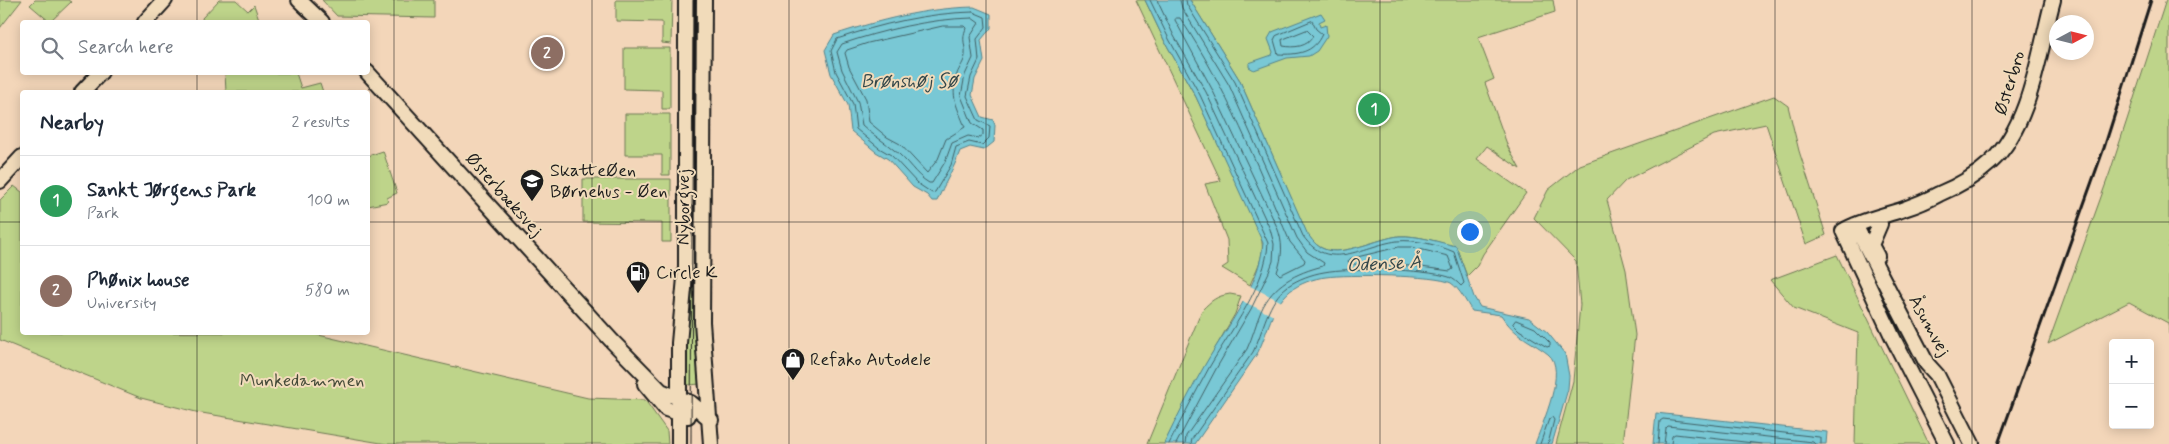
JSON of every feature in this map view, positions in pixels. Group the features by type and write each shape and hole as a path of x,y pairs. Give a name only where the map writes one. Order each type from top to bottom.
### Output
{"street":[{"path":"147,20 165,0"},
{"path":"299,0 320,20"},
{"name":"Nyborgvej","path":"679,444 680,343 686,267 686,0"},
{"name":"Nyborgvej","path":"704,0 702,322 712,444"},
{"name":"Østerbro","path":"1851,232 1970,179 1992,162 2017,125 2027,100 2053,0"},
{"name":"Østerbæksvej","path":"370,74 612,342 661,391 691,403 711,420"},
{"path":"84,90 98,75"},
{"path":"0,181 20,159"},
{"name":"Østerbro","path":"1851,232 1892,219 1904,209"},
{"path":"1880,224 1872,245 1937,376"},
{"name":"Åsumvej","path":"1851,232 1927,364 1937,376 1972,443"},
{"name":"Åsumvej","path":"1851,232 1893,338 1947,444"},
{"name":"Østerbæksvej","path":"612,342 666,409 679,414 711,420"}],"green space":[{"path":"0,0 22,0 0,28"},
{"path":"35,0 68,0 71,2 52,20 48,20 30,5"},
{"path":"219,0 236,0 248,11 254,5 259,20 202,20 202,18"},
{"path":"322,0 434,0 434,18 337,16"},
{"path":"616,0 672,0 671,44 662,43 662,22 616,21"},
{"path":"690,0 702,0 700,384 689,385 687,383"},
{"path":"1136,0 1145,0 1165,42 1196,97 1260,234 1262,254 1250,285 1222,268 1228,264 1227,240 1205,184 1221,181"},
{"path":"1190,0 1553,0 1555,12 1478,37 1494,79 1485,83 1508,147 1520,169 1487,146 1477,159 1526,193 1483,254 1477,266 1467,276 1456,247 1428,239 1391,237 1340,251 1324,249 1314,243 1307,234 1239,79"},
{"path":"2166,0 2169,0 2169,334 2168,323 2129,302 2048,344 2110,172"},
{"path":"624,48 670,48 670,109 662,109 662,90 624,89"},
{"path":"225,75 297,75 301,88 320,83 322,90 226,90"},
{"path":"1774,96 1788,106 1799,151 1826,235 1806,244 1766,124 1714,135 1626,180 1607,200 1626,270 1635,335 1623,444 1556,444 1573,381 1580,305 1576,261 1534,218 1548,190 1580,165"},
{"path":"625,114 670,114 670,175 662,175 662,155 625,155"},
{"path":"383,151 397,193 387,198 388,202 370,206 370,155"},
{"path":"583,179 671,179 671,242 662,242 662,223 583,222"},
{"name":"Munkedammen","path":"14,186 20,190 20,335 319,335 588,398 645,400 667,431 668,444 387,444 196,412 141,398 0,340 0,200"},
{"path":"1837,255 1929,444 1855,444 1858,333 1794,308 1770,280"},
{"path":"1230,294 1241,296 1235,314 1164,444 1147,444 1202,310 1214,299"}],"water":[{"name":"Odense Å","path":"1145,0 1190,0 1239,79 1307,233 1316,244 1324,249 1340,251 1391,237 1406,236 1456,246 1474,297 1480,307 1529,318 1547,332 1565,354 1569,376 1568,389 1552,444 1535,444 1555,384 1553,361 1548,354 1512,329 1501,315 1472,311 1460,292 1451,283 1428,278 1370,275 1321,278 1307,282 1290,291 1274,312 1257,354 1195,444 1164,444 1200,373 1249,290 1261,259 1263,243 1196,97 1165,42"},
{"name":"Brønshøj Sø","path":"974,7 991,14 991,28 981,40 984,61 975,79 972,95 982,117 993,120 995,125 994,142 984,150 970,147 960,151 937,201 932,201 927,195 913,187 888,159 876,152 851,131 848,105 831,74 825,50 834,35 868,24 920,12"},
{"path":"1321,13 1325,19 1319,22 1320,27 1326,25 1327,36 1317,51 1309,56 1287,58 1254,70 1249,67 1249,63 1272,55 1273,52 1268,39 1272,32"},
{"path":"1656,413 1827,432 1826,444 1653,444"}],"pier":[{"path":"1248,285 1282,302 1274,316 1240,300"}],"tram line":[{"path":"691,444 693,0"}],"railway":[{"path":"1998,444 2104,148 2151,0"}],"place":[{"name":"Phønix house","path":"547,53"},
{"name":"Sankt Jørgens Park","path":"1374,109"},
{"name":"SkatteØen Børnehus - Øen","path":"532,202"},
{"name":"Circle K","path":"638,294"},
{"name":"Refako Autodele","path":"793,381"}]}
